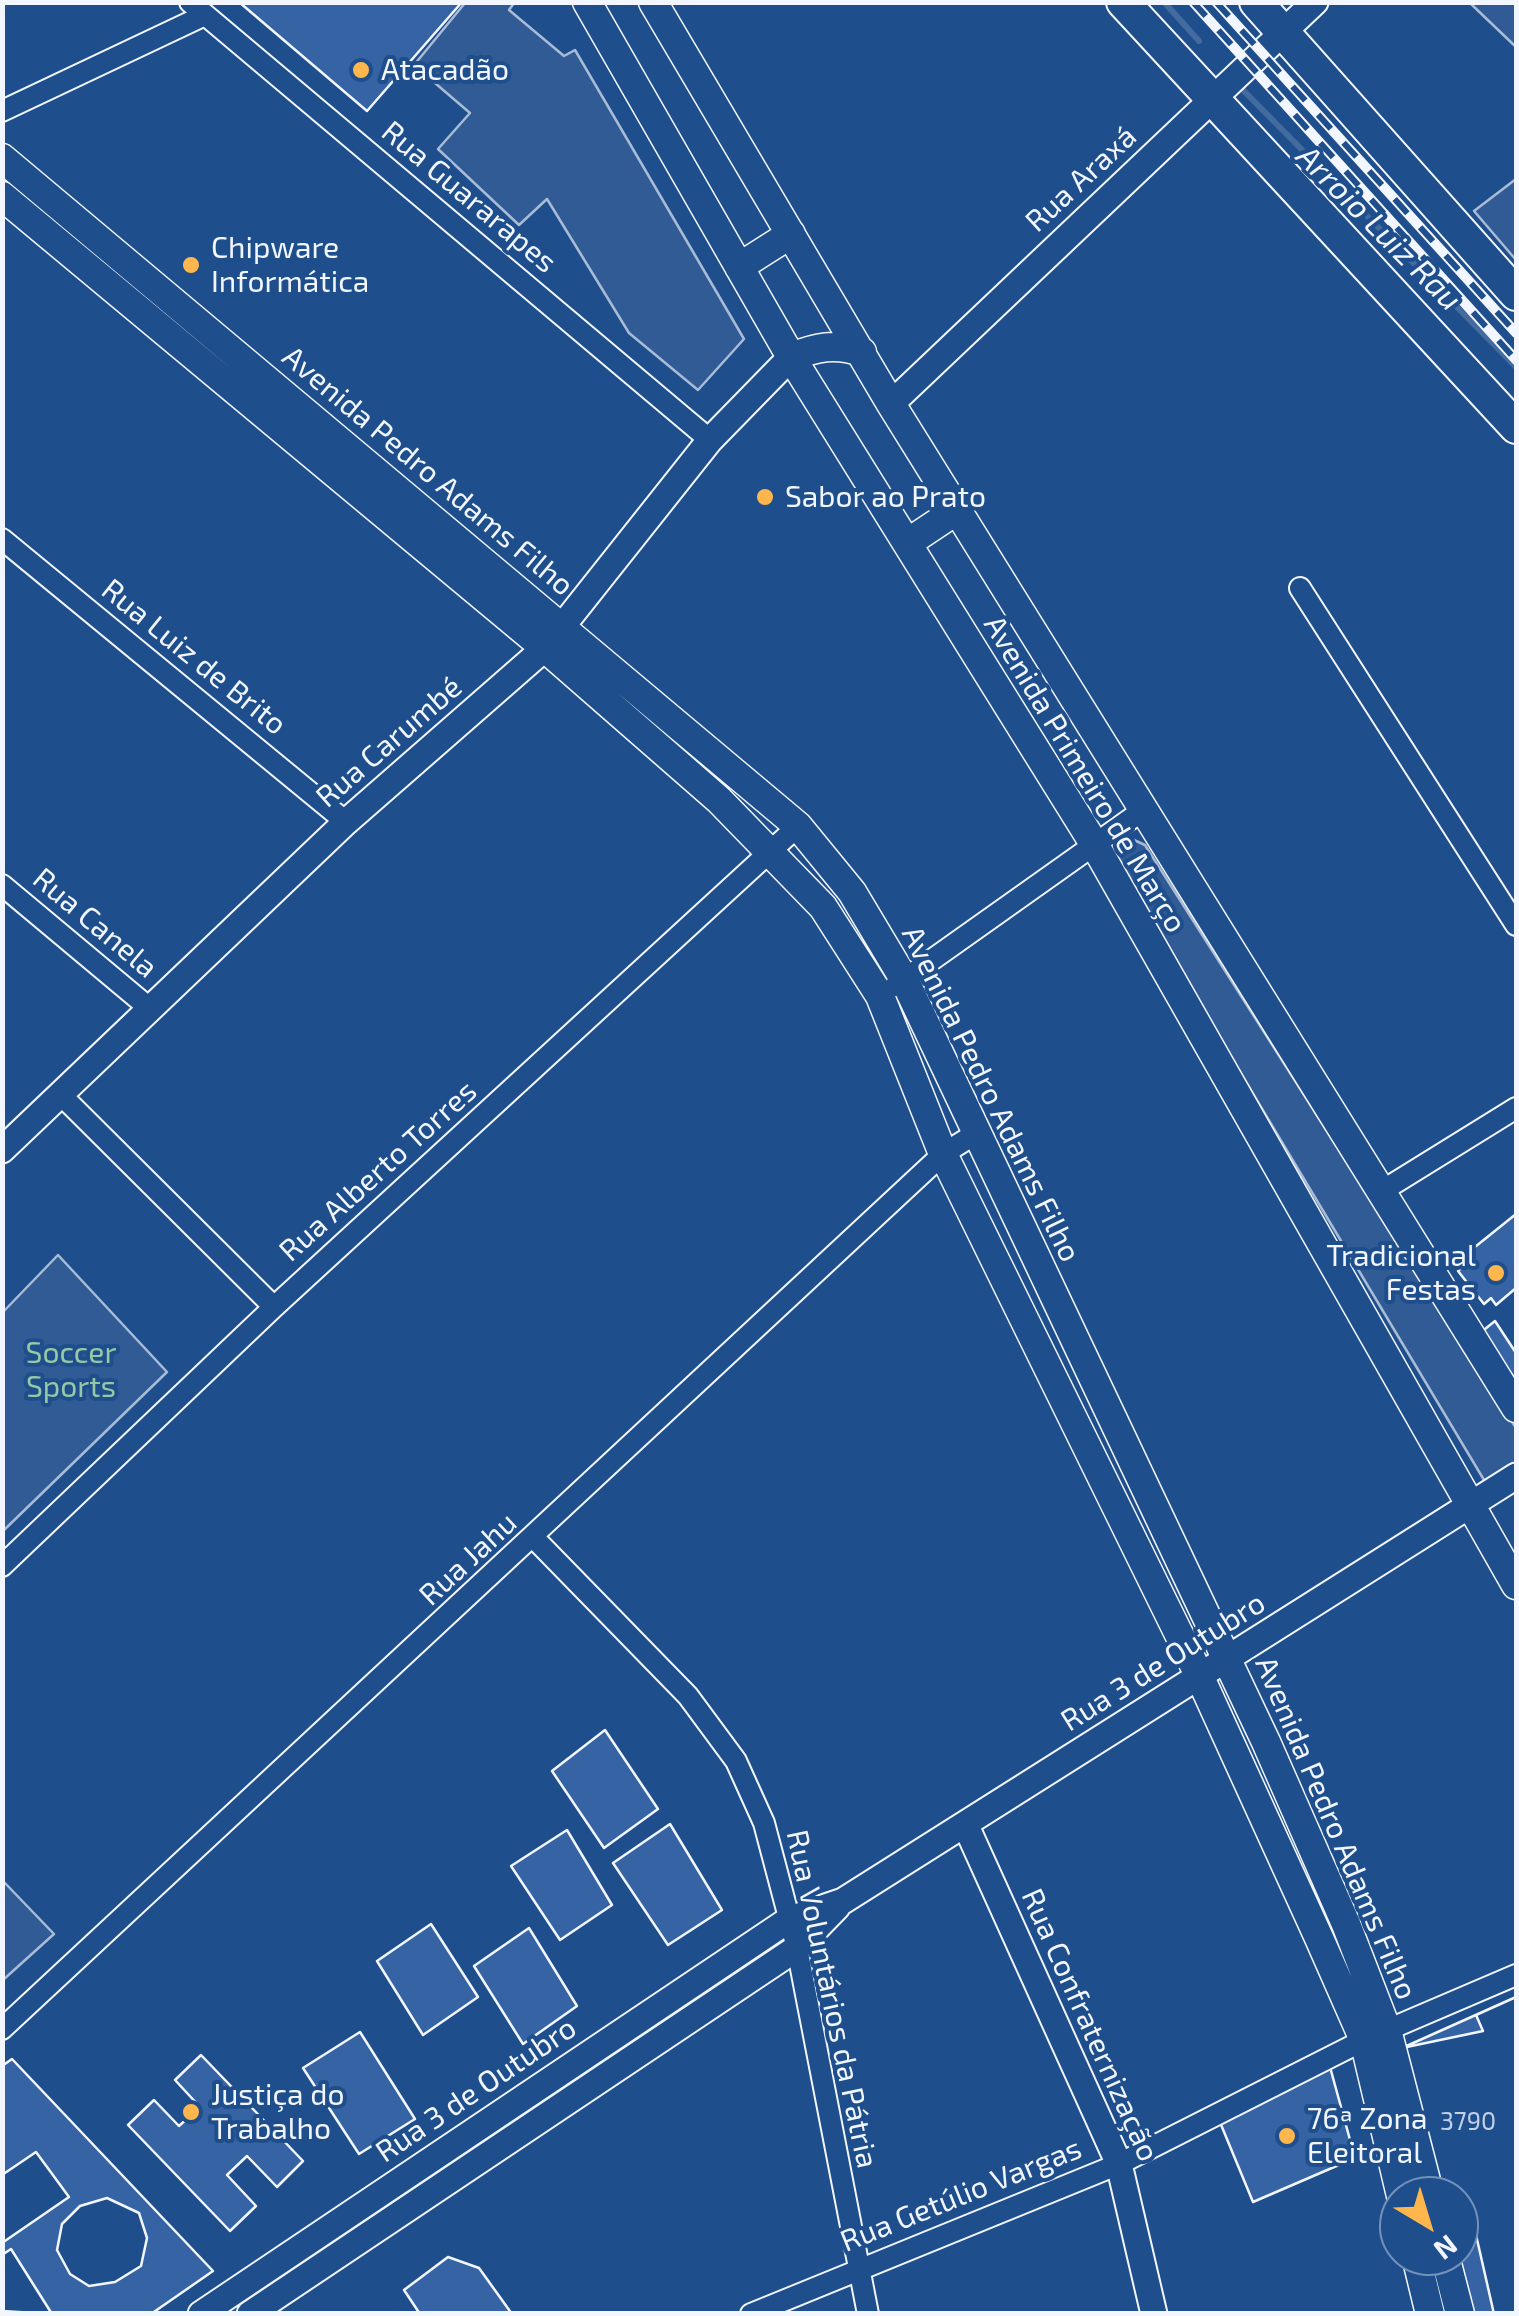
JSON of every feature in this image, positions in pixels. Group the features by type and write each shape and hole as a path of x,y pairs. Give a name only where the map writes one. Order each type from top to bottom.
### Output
{"main road":[{"name":"Avenida Primeiro de Março","path":"587,2 791,358 1093,842 1516,1585"},
{"name":"Avenida Primeiro de Março","path":"653,2 891,404 960,508 1516,1408"},
{"path":"1123,2 1516,427"},
{"path":"1256,2 1516,294"},
{"name":"Avenida Pedro Adams Filho","path":"6,167 555,638 823,907 880,996 943,1154 1376,2035 1398,2176"},
{"name":"Avenida Pedro Adams Filho","path":"2,196 555,638 798,826 852,892 904,979 1227,1660 1346,1924 1376,2035 1423,2176"},
{"path":"739,267 791,234"},
{"path":"791,358 821,346 841,345 862,352"},
{"path":"909,542 960,508"},
{"path":"1421,2276 1430,2314"},
{"path":"1450,2276 1460,2314"}],"street":[{"name":"Rua Araxá","path":"891,404 1314,2"},
{"path":"2,111 197,9"},
{"name":"Rua Guararapes","path":"197,9 710,440"},
{"name":"Rua Carumbé","path":"2,1150 148,1006 346,822 555,638 710,440 791,358"},
{"name":"Rua Luiz de Brito","path":"2,539 346,822"},
{"path":"1300,588 1516,925"},
{"path":"880,996 1146,808"},
{"name":"Rua Alberto Torres","path":"2,1566 274,1307 798,826"},
{"name":"Rua Canela","path":"2,885 148,1006"},
{"path":"60,1094 274,1307"},
{"path":"1382,1191 1516,1108"},
{"name":"Rua Jahu","path":"2,2029 943,1154 975,1134"},
{"name":"Rua 3 de Outubro","path":"250,2314 338,2254 790,1919 843,1901 966,1826 1199,1675 1474,1507 1516,1476"},
{"name":"Rua Voluntários da Pátria","path":"534,1538 688,1696 736,1760 764,1823 797,1948 868,2314"},
{"name":"Rua Confraternização","path":"966,1826 1120,2164 1154,2314"},
{"name":"Rua 3 de Outubro","path":"201,2314 322,2232 797,1948 843,1901"},
{"name":"Rua Getúlio Vargas","path":"751,2314 1120,2164 1376,2035 1516,1975"},
{"path":"322,2232 338,2254"}],"shaded area":[{"path":"465,3 514,3 509,10 564,56 575,50 744,339 698,390 629,333 547,199 519,225 438,149 470,113 414,65"},
{"path":"1470,3 1516,3 1516,47"},
{"path":"1516,179 1516,260 1474,211"},
{"path":"1134,840 1145,845 1516,1428 1516,1464 1487,1485 1118,868 1117,853"},
{"name":"Soccer Sports","path":"58,1255 167,1372 3,1531 3,1312"},
{"path":"3,1881 54,1934 3,1980"}],"building":[{"name":"Atacadão","path":"239,2 462,2 367,111"},
{"path":"1516,1214 1516,1288 1496,1305 1491,1298 1484,1304 1458,1271 1465,1265 1460,1259"},
{"path":"1495,1321 1516,1353 1516,1388 1480,1333"},
{"path":"605,1730 658,1809 604,1848 552,1771"},
{"path":"670,1824 722,1910 668,1945 613,1863"},
{"path":"567,1830 612,1905 560,1940 511,1866"},
{"path":"431,1924 478,1997 423,2035 377,1961"},
{"path":"529,1928 577,2006 523,2044 474,1966"},
{"path":"1516,1997 1516,2314 1468,2314 1462,2276 1479,2276 1479,2176 1434,2176 1402,2048"},
{"path":"1516,1997 1516,2314 1494,2314 1479,2248 1479,2176 1434,2176 1402,2048 1483,2031 1476,2015"},
{"path":"360,2032 415,2119 359,2154 303,2068"},
{"path":"201,2055 303,2161 277,2187 247,2156 227,2175 256,2206 230,2231 128,2125 154,2100 179,2126 200,2107 175,2080"},
{"path":"12,2059 213,2271 151,2314 2,2314 2,2066"},
{"name":"76ª Zona Eleitoral","path":"1330,2067 1355,2158 1253,2202 1217,2115"},
{"path":"36,2152 69,2197 2,2243 2,2175"},
{"path":"107,2198 139,2213 147,2238 141,2266 115,2282 89,2286 70,2274 57,2250 62,2224 80,2206"},
{"path":"11,2249 52,2314 2,2311 2,2255"},
{"path":"448,2257 479,2268 512,2314 420,2314 404,2290"}],"waterway":[{"name":"Arroio Luiz Rau","path":"1164,2 1199,41"},
{"name":"Arroio Luiz Rau","path":"1242,89 1516,367"}],"railway":[{"path":"1193,2 1516,360"},
{"path":"1216,2 1516,333"}],"place":[{"name":"Atacadão","path":"361,70"},
{"name":"Chipware Informática","path":"191,265"},
{"name":"Sabor ao Prato","path":"765,497"},
{"name":"Tradicional Festas","path":"1496,1273"},
{"name":"Justiça do Trabalho","path":"191,2112"},
{"name":"76ª Zona Eleitoral","path":"1287,2136"}]}
